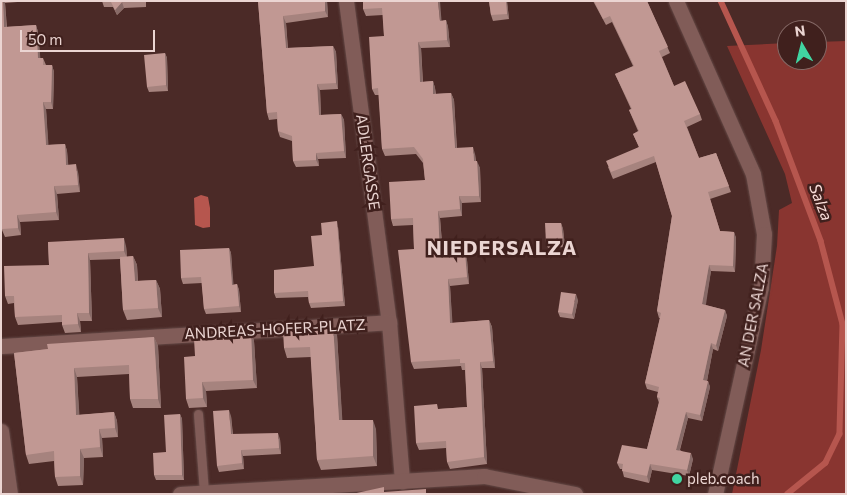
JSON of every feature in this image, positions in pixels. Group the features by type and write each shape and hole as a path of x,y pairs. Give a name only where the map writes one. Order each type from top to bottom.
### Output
{"street":[{"name":"ADLERGASSE","path":"346,1 389,322"},
{"name":"AN DER SALZA","path":"676,1 753,174 764,234 761,286 715,494"},
{"name":"ANDREAS-HOFER-PLATZ","path":"1,346 389,322"},
{"path":"389,322 402,481"},
{"path":"1,431 10,494"},
{"path":"180,494 335,489 402,481 484,476 575,494"}],"lane":[{"path":"198,414 204,492"}],"shaded area":[{"path":"846,41 846,494 732,494 761,350 777,246 779,210 792,203 785,174 727,46 777,44 777,70 827,70 827,42"},
{"path":"201,195 208,197 210,227 203,228 195,225 194,198"}],"building":[{"path":"1,1 3,1 4,27 36,25 38,58 43,58 43,65 52,65 51,102 43,102 46,145 65,144 66,165 76,164 78,185 54,186 56,212 17,215 18,228 2,229 1,223"},
{"path":"102,1 144,2 122,2 115,10 111,2"},
{"path":"258,1 325,1 325,11 283,16 286,48 333,46 336,83 317,84 319,115 341,114 344,151 316,153 316,160 293,161 292,136 278,131 277,112 267,113"},
{"path":"363,1 438,1 440,21 446,20 447,40 418,42 420,82 433,81 433,94 451,93 455,148 473,147 474,161 477,161 479,196 459,196 460,209 438,211 440,255 465,253 467,277 448,279 450,323 489,320 493,361 480,362 484,457 447,462 446,441 416,443 414,406 437,404 438,409 467,407 465,363 460,363 460,359 411,362 398,250 414,249 413,218 391,219 389,182 425,180 423,159 414,147 382,149 378,88 372,89 369,37 384,36 382,8 363,9"},
{"path":"489,1 506,1 507,14 491,15"},
{"path":"594,1 647,1 668,47 659,51 674,86 685,81 700,114 684,121 699,158 716,153 729,186 708,192 720,231 734,232 733,266 709,265 702,304 725,310 716,345 711,343 703,380 708,381 700,415 686,412 676,450 691,453 687,470 650,464 647,476 622,471 623,464 617,463 622,445 647,449 660,398 657,397 659,387 645,383 661,313 657,311 672,216 654,156 611,172 606,161 639,147 633,134 639,131 629,110 632,109 615,74 634,66 610,16 603,19"},
{"path":"165,53 166,85 147,87 144,55"},
{"path":"337,221 343,301 309,303 308,291 274,293 274,270 314,266 311,236 322,235 321,223"},
{"path":"545,223 561,223 563,241 546,243"},
{"path":"124,238 124,251 88,253 89,313 77,313 78,324 62,325 62,315 15,317 14,296 5,296 4,266 49,265 48,242"},
{"path":"229,248 232,285 237,284 239,306 204,309 201,277 181,278 180,250"},
{"path":"133,256 135,281 156,280 158,308 123,310 120,257"},
{"path":"561,292 576,294 572,314 558,312"},
{"path":"333,325 339,420 373,420 373,456 317,460 310,347 284,348 283,331"},
{"path":"251,332 253,380 202,382 203,398 186,399 184,357 195,356 194,339 226,338 226,333"},
{"path":"154,337 158,399 130,399 129,365 74,368 76,415 114,412 115,428 99,429 100,447 80,449 80,476 55,477 54,451 26,455 14,353 48,349 47,344"},
{"path":"229,410 231,434 278,433 279,448 241,450 242,463 217,466 213,411"},
{"path":"180,414 182,475 154,475 153,453 166,452 164,415"},
{"path":"384,487 384,492 426,489 426,494 352,494"}],"waterway":[{"name":"Salza","path":"721,1 776,121 821,241 843,324 840,434 826,463 788,494"}],"place":[{"name":"pleb.coach","path":"677,479"}],"district":[{"name":"NIEDERSALZA","path":"502,247"}]}
